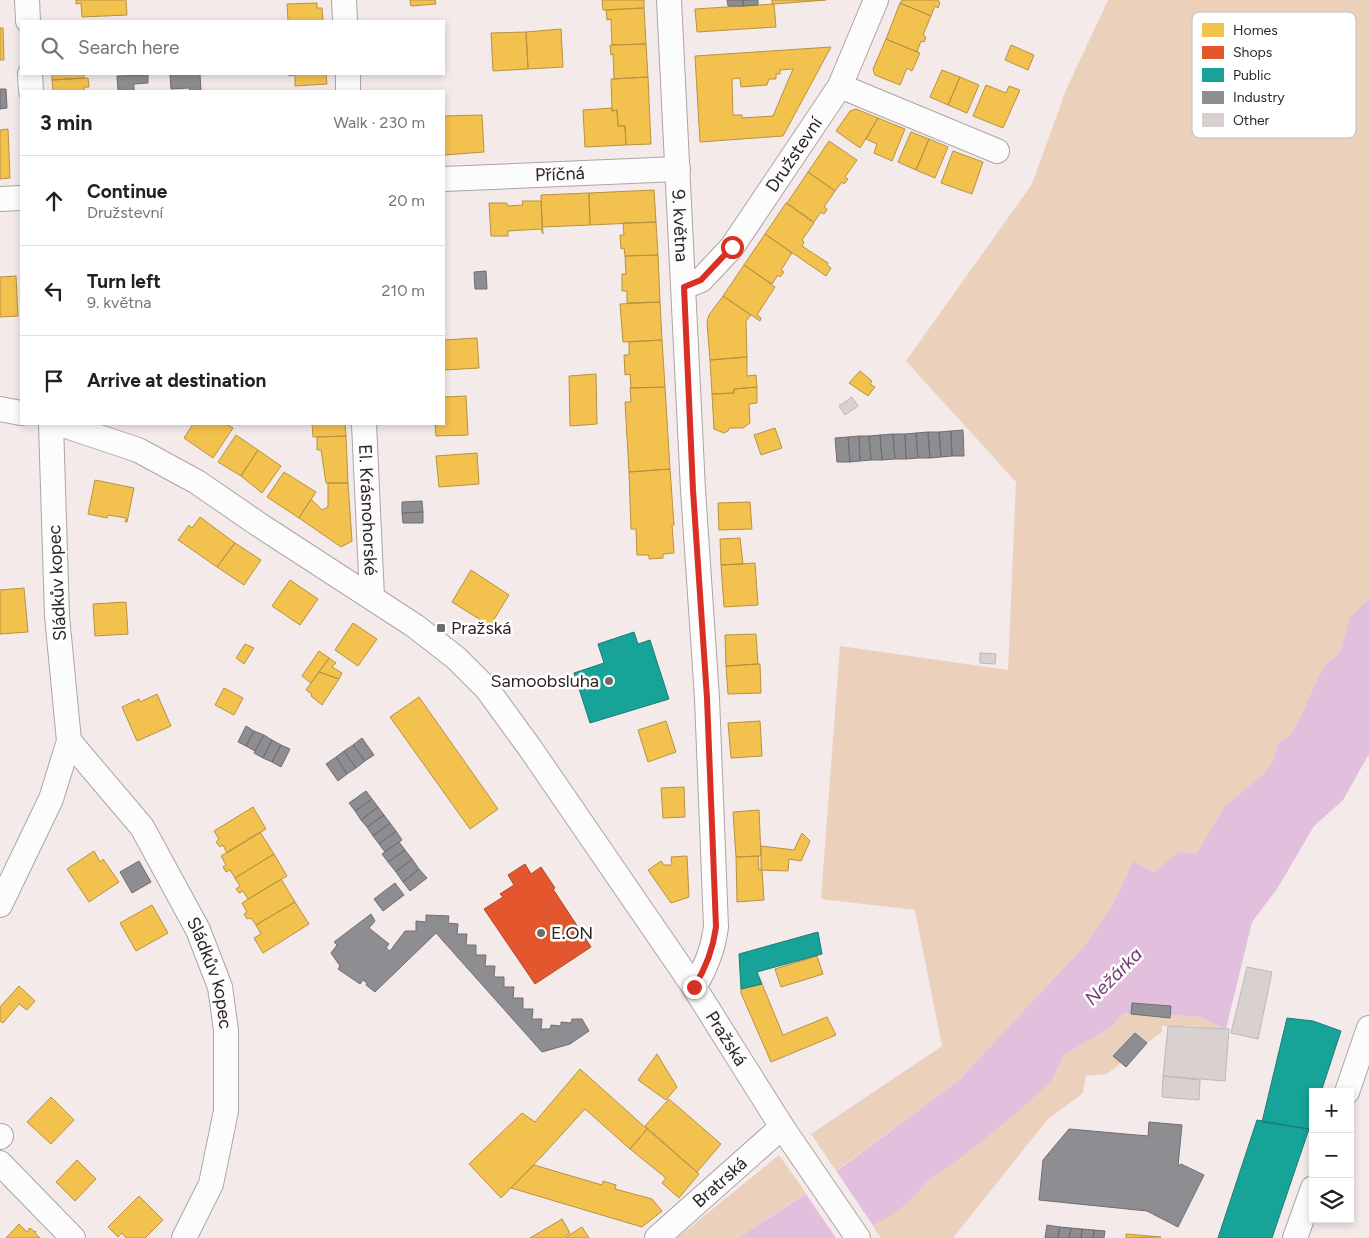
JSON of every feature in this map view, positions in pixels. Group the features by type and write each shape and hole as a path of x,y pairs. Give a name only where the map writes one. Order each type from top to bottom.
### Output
{"street":[{"path":"27,0 28,20"},
{"path":"344,0 345,20"},
{"name":"9. května","path":"668,0 693,490 707,698 716,927 709,960 694,987"},
{"name":"Družstevní","path":"684,287 701,280 732,247 840,86 876,0"},
{"path":"30,75 31,90"},
{"path":"348,75 348,90"},
{"path":"840,86 997,150"},
{"name":"Příčná","path":"445,179 678,170"},
{"path":"0,199 20,198"},
{"path":"0,409 20,413"},
{"name":"Sládkův kopec","path":"0,905 51,799 69,741 57,616 51,425"},
{"name":"Pražská","path":"63,425 138,450 196,482 415,626 456,658 487,689 530,748 694,987 786,1133 858,1238"},
{"name":"El. Krásnohorské","path":"364,425 372,597"},
{"name":"Sládkův kopec","path":"69,741 142,827 198,930 220,987 226,1030 226,1112 211,1184 184,1238"},
{"path":"1348,1088 1369,1028"},
{"name":"Bratrská","path":"657,1238 786,1133"},
{"path":"0,1163 73,1238"},
{"path":"1295,1238 1309,1199"}],"shaded area":[{"path":"1108,0 1369,0 1369,599 1350,617 1340,652 1323,667 1293,732 1277,745 1273,761 1264,773 1224,807 1197,853 1178,852 1154,872 1133,861 1112,906 1085,945 959,1080 836,1171 811,1134 942,1046 915,910 821,899 840,646 1008,670 1016,482 906,361 1032,184 1066,90"},
{"path":"1124,1013 1169,1018 1170,1015 1200,1017 1226,1029 1162,1026 1162,1032 1147,1043 1135,1033 1114,1056 1121,1063 1107,1074 1086,1076 1083,1093 1047,1120 953,1238 881,1238 872,1225 908,1203 929,1180 962,1157 1052,1080 1064,1055 1111,1027"},
{"path":"779,1155 806,1193 738,1238 677,1238"}],"water":[{"name":"Nežárka","path":"1369,599 1369,754 1343,800 1314,826 1277,889 1252,922 1226,1029 1200,1017 1170,1015 1132,1003 1131,1014 1124,1013 1111,1027 1064,1055 1052,1080 1020,1110 962,1157 929,1180 908,1203 883,1220 845,1238 738,1238 810,1191 959,1080 1085,945 1112,906 1133,861 1154,872 1178,852 1197,853 1224,807 1264,773 1273,761 1277,745 1293,732 1323,667 1340,652 1350,617"}],"pier":[{"path":"835,1169 874,1227 851,1238 836,1238 804,1191"}],"building: Homes":[{"path":"76,0 126,0 127,15 82,17 81,3 76,4"},
{"path":"410,0 435,0 436,4 411,6"},
{"path":"602,0 644,0 644,8 603,10"},
{"path":"772,0 826,0 772,4"},
{"path":"902,0 938,0 940,3 938,8 935,6 931,16 900,3"},
{"path":"317,3 317,8 322,8 323,20 288,20 287,4"},
{"path":"900,3 931,16 923,35 926,37 924,42 921,41 917,52 886,39"},
{"path":"774,4 776,27 697,32 695,9"},
{"path":"644,8 646,44 612,45 611,19 607,20 606,10"},
{"path":"0,28 3,28 4,60 0,60"},
{"path":"561,29 563,67 528,69 526,32"},
{"path":"526,32 528,69 493,71 491,33"},
{"path":"886,39 920,53 912,71 907,68 900,85 875,75 873,69"},
{"path":"646,44 648,77 614,79 613,54 611,55 610,45"},
{"path":"1011,45 1034,55 1028,70 1005,60"},
{"path":"831,47 783,136 700,142 695,56","holes":["793,69 773,116 742,118 742,115 733,115 732,79 740,78 741,87 767,85 769,79 776,79 776,74 780,74 780,70"]},
{"path":"942,70 960,77 948,105 930,97"},
{"path":"52,75 84,75 84,78 52,80"},
{"path":"295,75 326,75 327,84 295,86"},
{"path":"648,77 651,144 626,145 625,126 618,126 617,110 612,111 611,79"},
{"path":"960,77 979,85 967,113 948,105"},
{"path":"88,78 89,87 84,87 84,90 53,90 52,80"},
{"path":"986,85 1006,93 1009,86 1020,90 1003,128 973,116"},
{"path":"612,108 612,111 617,110 618,126 625,126 626,145 585,147 583,110"},
{"path":"856,109 878,118 860,148 836,131 850,111"},
{"path":"482,115 484,152 445,155 445,116"},
{"path":"878,118 905,129 892,161 874,153 877,144 866,139"},
{"path":"8,129 10,178 0,179 0,130"},
{"path":"911,132 929,139 916,170 898,162"},
{"path":"929,139 948,147 935,178 916,170"},
{"path":"829,141 857,160 845,177 848,179 844,184 842,182 835,191 808,172"},
{"path":"953,151 983,162 972,194 941,183"},
{"path":"808,172 835,191 824,207 827,209 824,214 821,212 814,222 787,203"},
{"path":"654,190 656,222 590,225 589,193"},
{"path":"589,193 590,225 542,227 541,195"},
{"path":"522,201 541,201 543,234 541,229 508,231 508,236 491,236 489,203 507,203 507,206 523,205"},
{"path":"786,203 814,223 802,240 804,242 802,246 828,263 827,265 831,268 826,276 765,234"},
{"path":"656,222 658,255 625,256 624,248 621,249 620,235 624,235 623,223"},
{"path":"765,234 792,253 781,270 784,272 780,277 778,275 772,284 744,265"},
{"path":"658,255 660,302 627,303 627,291 622,291 622,274 626,274 625,256"},
{"path":"744,265 775,287 757,315 761,318 760,321 723,296"},
{"path":"16,276 18,316 0,317 0,277"},
{"path":"723,296 751,315 746,321 747,357 710,360 707,322 709,315"},
{"path":"660,302 662,340 623,342 620,304"},
{"path":"477,338 479,368 445,370 445,340"},
{"path":"662,340 665,387 631,388 630,374 625,375 624,355 629,355 629,342"},
{"path":"747,357 747,376 756,375 757,387 734,389 734,393 712,394 710,360"},
{"path":"860,371 872,381 870,384 875,387 868,396 849,383"},
{"path":"596,374 597,424 570,426 569,376"},
{"path":"665,387 670,469 629,472 625,402 631,402 630,388"},
{"path":"757,387 757,403 749,404 750,423 743,428 729,428 724,433 714,429 712,394 734,393 734,389"},
{"path":"466,396 468,435 436,436 435,425 445,425 445,397"},
{"path":"192,425 228,425 233,428 213,458 184,438"},
{"path":"312,425 345,425 346,436 313,437"},
{"path":"775,428 782,448 761,455 754,435"},
{"path":"236,435 258,450 241,476 218,462"},
{"path":"346,436 348,483 326,483 321,450 317,450 317,437"},
{"path":"258,450 281,466 262,493 241,476"},
{"path":"477,453 479,484 439,487 436,456"},
{"path":"670,469 674,553 663,554 663,558 649,559 649,555 637,555 636,529 631,529 629,472"},
{"path":"284,472 316,492 299,518 267,497"},
{"path":"95,480 134,488 127,522 125,522 126,518 108,515 107,518 88,514"},
{"path":"328,483 348,483 352,541 341,547 299,518 311,499 322,510 328,507"},
{"path":"750,502 752,529 719,530 718,503"},
{"path":"200,517 235,543 217,567 178,540 189,525 192,528"},
{"path":"740,538 743,564 721,565 720,539"},
{"path":"235,543 261,560 244,585 217,567"},
{"path":"755,563 758,605 724,607 721,565"},
{"path":"471,570 509,595 490,626 452,602"},
{"path":"290,580 318,599 300,625 272,606"},
{"path":"24,588 28,632 0,634 0,590"},
{"path":"126,602 128,634 95,636 93,604"},
{"path":"353,623 377,639 358,666 335,650"},
{"path":"756,634 758,664 726,666 725,635"},
{"path":"245,644 254,648 244,664 236,658"},
{"path":"319,651 329,658 311,683 302,676"},
{"path":"329,658 336,663 332,667 342,673 339,679 319,672"},
{"path":"760,664 761,693 728,694 726,666"},
{"path":"319,672 339,679 322,705 306,690"},
{"path":"224,688 243,698 234,715 215,705"},
{"path":"157,694 171,726 137,741 122,707 139,699 140,702"},
{"path":"419,697 498,809 470,829 390,717"},
{"path":"666,721 676,752 648,762 638,730"},
{"path":"760,721 762,756 731,758 728,723"},
{"path":"684,787 685,817 663,818 661,788"},
{"path":"253,807 266,829 227,853 223,845 220,847 216,842 219,839 214,831"},
{"path":"759,810 761,856 736,857 733,812"},
{"path":"260,832 274,854 235,878 230,870 226,872 223,867 226,865 221,856"},
{"path":"802,833 810,841 801,861 789,859 788,871 761,870 761,846 794,850"},
{"path":"94,851 100,862 103,859 119,882 89,902 67,869"},
{"path":"274,854 287,876 248,899 243,891 239,893 236,889 240,886 235,878"},
{"path":"687,856 689,897 671,903 648,870 661,861 664,865 672,865 671,857"},
{"path":"758,856 759,870 762,870 764,900 737,902 736,857"},
{"path":"281,879 295,902 256,925 251,918 247,919 244,914 247,912 242,903"},
{"path":"295,902 309,924 263,953 254,938 261,934 256,925"},
{"path":"152,905 168,933 136,951 120,923"},
{"path":"817,956 823,974 781,987 775,969"},
{"path":"762,984 783,1035 827,1017 836,1035 771,1062 741,993 741,989"},
{"path":"19,986 35,1001 27,1010 19,1004 3,1023 0,1021 0,1007"},
{"path":"657,1054 677,1087 666,1100 638,1080"},
{"path":"580,1069 647,1129 630,1149 585,1109 501,1198 469,1164 522,1113 535,1122"},
{"path":"51,1097 74,1120 51,1144 27,1122"},
{"path":"669,1099 721,1144 697,1172 645,1126"},
{"path":"647,1129 699,1174 679,1198 662,1183 666,1178 630,1149"},
{"path":"77,1160 96,1179 75,1201 56,1182"},
{"path":"534,1165 602,1185 603,1181 616,1185 615,1189 652,1199 662,1211 642,1227 511,1188"},
{"path":"139,1196 163,1220 145,1238 126,1238 122,1233 118,1237 108,1227"},
{"path":"562,1219 570,1233 562,1238 530,1238"},
{"path":"19,1224 27,1232 30,1228 36,1231 35,1233 40,1238 6,1238"},
{"path":"582,1227 589,1238 565,1238"},
{"path":"1126,1234 1161,1237 1126,1238"}],"building: Shops":[{"name":"E.ON","path":"525,864 531,874 541,867 591,947 535,984 484,909 503,897 500,894 514,885 508,875"}],"building: Public":[{"path":"634,632 638,644 650,640 669,699 590,723 574,673 604,663 598,644"},
{"path":"818,932 822,954 757,972 762,984 741,989 739,954"},
{"path":"1287,1018 1313,1021 1341,1031 1322,1088 1309,1088 1309,1129 1262,1122"},
{"path":"1257,1120 1309,1129 1272,1238 1218,1238"}],"building: Industry":[{"path":"727,0 743,0 743,6 728,6"},
{"path":"743,0 758,0 758,5 743,6"},
{"path":"148,75 148,83 134,84 134,90 118,90 117,76"},
{"path":"170,75 200,75 201,90 190,90 189,88 171,89"},
{"path":"0,89 6,89 7,108 0,109"},
{"path":"486,271 487,289 475,289 474,272"},
{"path":"963,430 964,456 952,456 951,431"},
{"path":"951,431 952,456 941,457 939,432"},
{"path":"928,432 939,432 941,457 930,458"},
{"path":"928,432 930,458 918,458 916,433"},
{"path":"916,433 918,458 906,459 905,434"},
{"path":"893,434 905,434 906,459 895,459"},
{"path":"893,434 895,459 882,460 880,435"},
{"path":"880,435 882,460 871,460 869,436"},
{"path":"859,436 869,436 871,460 860,461"},
{"path":"859,436 860,461 850,462 848,437"},
{"path":"848,437 850,462 837,462 835,438"},
{"path":"422,501 423,512 402,513 402,502"},
{"path":"423,512 423,523 403,523 402,513"},
{"path":"246,726 254,731 246,746 238,742"},
{"path":"254,731 264,735 255,751 246,746"},
{"path":"264,735 272,740 263,758 254,753"},
{"path":"362,738 374,755 365,761 353,745"},
{"path":"272,740 281,745 272,762 263,758"},
{"path":"281,745 290,749 281,767 272,762"},
{"path":"353,745 365,761 356,768 344,751"},
{"path":"344,751 356,768 347,774 336,757"},
{"path":"336,757 347,774 338,781 326,764"},
{"path":"366,791 372,799 355,811 349,803"},
{"path":"372,799 378,807 361,820 355,811"},
{"path":"378,807 384,815 367,827 361,820"},
{"path":"384,815 390,823 373,836 367,827"},
{"path":"390,823 396,831 379,844 373,836"},
{"path":"396,831 402,840 385,852 379,844"},
{"path":"399,842 405,850 388,862 382,854"},
{"path":"405,850 412,859 396,872 388,862"},
{"path":"412,859 419,869 403,882 396,872"},
{"path":"139,861 151,882 132,893 120,872"},
{"path":"419,869 427,878 410,891 403,882"},
{"path":"395,883 404,895 383,911 374,899"},
{"path":"371,914 375,921 369,928 389,944 386,948 390,951 405,931 416,931 416,921 426,922 426,915 449,916 448,923 458,924 457,934 467,934 466,945 476,945 476,955 486,955 485,966 495,966 494,977 504,977 504,987 514,987 513,998 523,998 523,1009 533,1009 532,1019 542,1019 541,1029 550,1029 551,1025 561,1026 561,1022 571,1023 572,1019 582,1019 589,1031 570,1044 542,1052 436,933 375,992 363,980 360,984 338,969 340,966 331,953 337,945 334,942"},
{"path":"1132,1003 1171,1006 1170,1018 1131,1014"},
{"path":"1135,1033 1147,1043 1126,1067 1113,1056"},
{"path":"1149,1122 1182,1125 1178,1166 1181,1164 1204,1175 1178,1227 1147,1211 1039,1200 1043,1160 1069,1129 1148,1136"},
{"path":"1047,1225 1060,1227 1058,1238 1045,1238"},
{"path":"1060,1227 1071,1228 1069,1238 1058,1238"},
{"path":"1071,1228 1082,1229 1081,1238 1069,1238"},
{"path":"1082,1229 1094,1230 1093,1238 1081,1238"},
{"path":"1094,1230 1105,1231 1104,1238 1093,1238"}],"building: Other":[{"path":"852,397 858,406 845,415 839,406"},
{"path":"980,653 996,654 995,664 980,663"},
{"path":"1247,967 1272,972 1258,1039 1231,1033"},
{"path":"1168,1026 1229,1029 1225,1081 1163,1076"},
{"path":"1163,1076 1200,1080 1199,1100 1162,1097"}],"place":[{"name":"Pražská","path":"441,628"},
{"name":"Samoobsluha","path":"609,681"},
{"name":"E.ON","path":"541,933"}],"route":[{"path":"694,987 701,977 711,953 716,927 707,698 693,490 684,287 701,280 732,247"}]}
